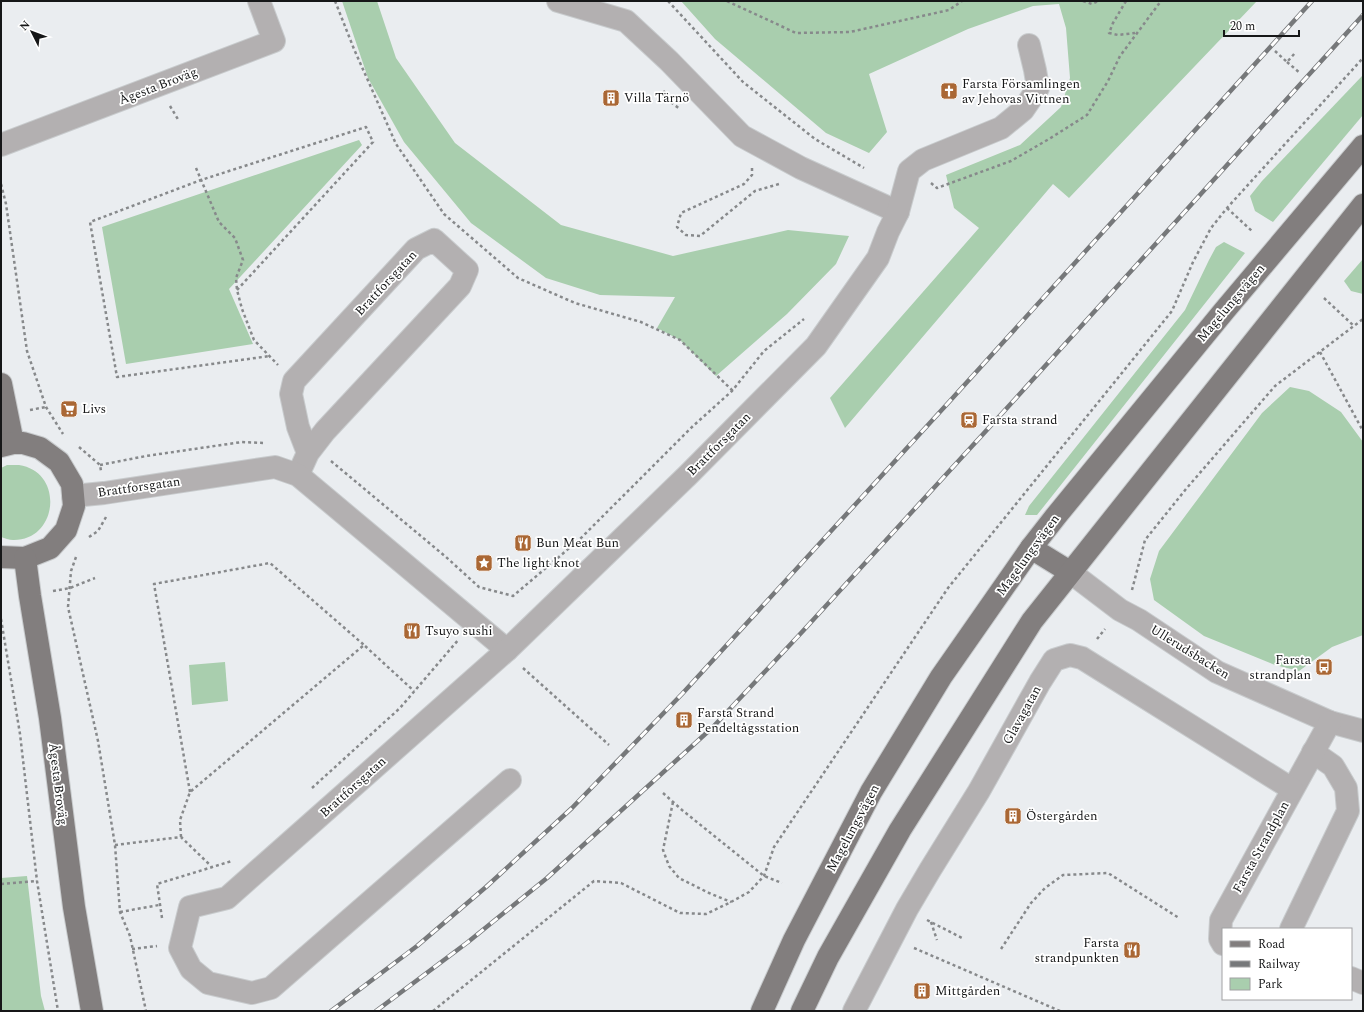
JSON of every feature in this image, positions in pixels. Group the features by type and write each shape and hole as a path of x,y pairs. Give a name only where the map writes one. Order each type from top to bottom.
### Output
{"main road":[{"name":"Magelungsvägen","path":"762,1011 794,940 871,792 941,677 1031,548 1219,317 1363,146"},
{"path":"802,1011 828,957 900,830 1032,620 1363,206"},
{"path":"1,384 7,444 23,443 40,448 59,462 72,484 74,506 66,530 50,548 26,558 1,556"},
{"path":"1031,548 1070,572"},
{"name":"Ågesta Broväg","path":"26,558 30,596 50,718 74,907 92,1011"}],"street":[{"name":"Ågesta Broväg","path":"1,145 274,41 259,1"},
{"path":"558,1 626,21 742,136 801,168 898,212"},
{"name":"Brattforsgatan","path":"173,946 190,908 227,898 507,650 688,475 816,346 878,258 898,212 909,171 923,160 1001,128 1023,110 1038,88 1029,45"},
{"name":"Brattforsgatan","path":"294,381 416,249 434,240 467,270 460,286 325,431 308,452 298,475"},
{"path":"294,381 291,394 292,401 298,427 308,452"},
{"name":"Brattforsgatan","path":"73,496 104,493 275,467 298,475 507,650"},
{"name":"Ullerudsbacken","path":"1070,572 1120,610 1139,620 1217,672 1330,722 1363,731"},
{"name":"Glavagatan","path":"854,1011 930,870 979,791 1040,682 1054,660 1070,655 1082,658 1292,789"},
{"name":"Farsta Strandplan","path":"1222,942 1220,939 1221,920 1330,722"},
{"path":"1291,928 1348,811 1346,788 1333,766 1313,752"},
{"path":"173,946 192,969 208,983 252,993 271,988 510,780"},
{"path":"1352,978 1363,983"}],"path":[{"path":"335,1 354,49 396,144 444,214 518,278 575,303 641,322 680,340 732,391"},
{"path":"668,1 743,82 815,139 867,170"},
{"path":"727,1 796,33 850,32 949,10 962,1"},
{"path":"1083,1 1092,4 1098,1"},
{"path":"1126,1 1109,33 1118,35 1136,33"},
{"path":"1275,51 1300,73"},
{"path":"1287,62 1295,53"},
{"path":"433,1011 594,881 621,883 680,913 706,914 749,892 764,876 774,847 948,588 1172,311 1193,262 1211,228 1227,208 1363,58"},
{"path":"667,89 661,95 685,113"},
{"path":"237,290 372,142 366,127 201,180 90,222 117,377 270,356"},
{"path":"752,164 752,175 744,184 681,213 677,227 686,235 700,236 756,191 778,184 784,185"},
{"path":"196,168 219,222 235,238 243,260 236,278 237,290 254,340 294,381"},
{"path":"1,184 6,204 27,351 46,407 63,434 68,439"},
{"path":"1227,208 1253,232"},
{"path":"1324,298 1354,326"},
{"path":"308,452 329,459 446,557 479,587 513,596 580,539 693,426 732,391 764,351 806,317"},
{"path":"1082,658 1120,610 1131,592 1145,540 1186,489 1275,386 1363,319"},
{"path":"1320,352 1363,431"},
{"path":"100,465 146,456 242,442 264,443"},
{"path":"74,443 100,465 108,513 98,531 86,539"},
{"path":"78,550 71,571 68,607 98,741 115,845 120,912 130,936 146,1011"},
{"path":"212,866 181,837 180,820 190,792 154,584 270,563 364,644 414,691"},
{"path":"1,619 20,734 37,881 58,1011"},
{"path":"307,792 400,708 461,636"},
{"path":"190,792 364,644"},
{"path":"507,650 521,667 609,745"},
{"path":"663,793 764,876 782,884"},
{"path":"673,802 663,850 669,866 679,878 731,902"},
{"path":"115,845 181,837"},
{"path":"132,949 173,946 159,905 157,884 232,861 238,855"},
{"path":"1001,949 1031,903 1045,888 1062,875 1108,873 1179,918"},
{"path":"1,884 37,881"},
{"path":"120,912 159,905"},
{"path":"908,909 962,938"},
{"path":"931,922 937,940"},
{"path":"913,948 1060,1011"}],"green space":[{"path":"342,1 377,1 396,58 455,143 561,225 673,256 788,230 849,236 836,264 787,314 716,376 680,340 657,328 675,297 600,295 546,278 471,223 404,142 368,78"},
{"path":"681,1 1257,1 1069,198 1053,184 845,428 830,398 979,228 954,208 946,175 1020,145 1061,107 1070,78 1066,28 1059,4 1033,6 968,29 869,74 887,132 869,153 826,133 715,39"},
{"path":"1363,75 1363,115 1273,222 1255,211 1250,196 1262,181"},
{"path":"359,140 362,145 229,289 253,344 126,364 102,227"},
{"path":"1224,242 1245,253 1037,515 1025,515 1029,506 1185,310 1216,247"},
{"path":"1363,259 1363,294 1351,291 1344,281"},
{"path":"1290,387 1309,391 1341,412 1363,442 1363,635 1332,647 1299,671 1275,665 1204,636 1154,600 1150,579 1159,551 1262,413"},
{"path":"7,465 19,465 34,470 44,480 49,492 50,506 47,519 39,530 28,537 13,540 1,537 1,468"},
{"path":"225,662 228,701 192,705 189,665"},
{"path":"27,876 41,996 45,1011 1,1011 1,878"}],"railway":[{"path":"331,1011 417,946 486,887 572,808 682,694 1312,1"},
{"path":"376,1011 468,942 547,878 713,727 1017,397 1363,15"}],"place":[{"name":"Farsta Församlingen av Jehovas Vittnen","path":"949,91"},
{"name":"Villa Tärnö","path":"611,98"},
{"name":"Livs","path":"69,409"},
{"name":"Farsta strand","path":"969,420"},
{"name":"Bun Meat Bun","path":"523,543"},
{"name":"The light knot","path":"484,563"},
{"name":"Tsuyo sushi","path":"412,631"},
{"name":"Farsta strandplan","path":"1324,667"},
{"name":"Farsta Strand Pendeltågsstation","path":"684,720"},
{"name":"Östergården","path":"1013,816"},
{"name":"Farsta strandpunkten","path":"1132,950"},
{"name":"Mittgården","path":"922,991"}]}
